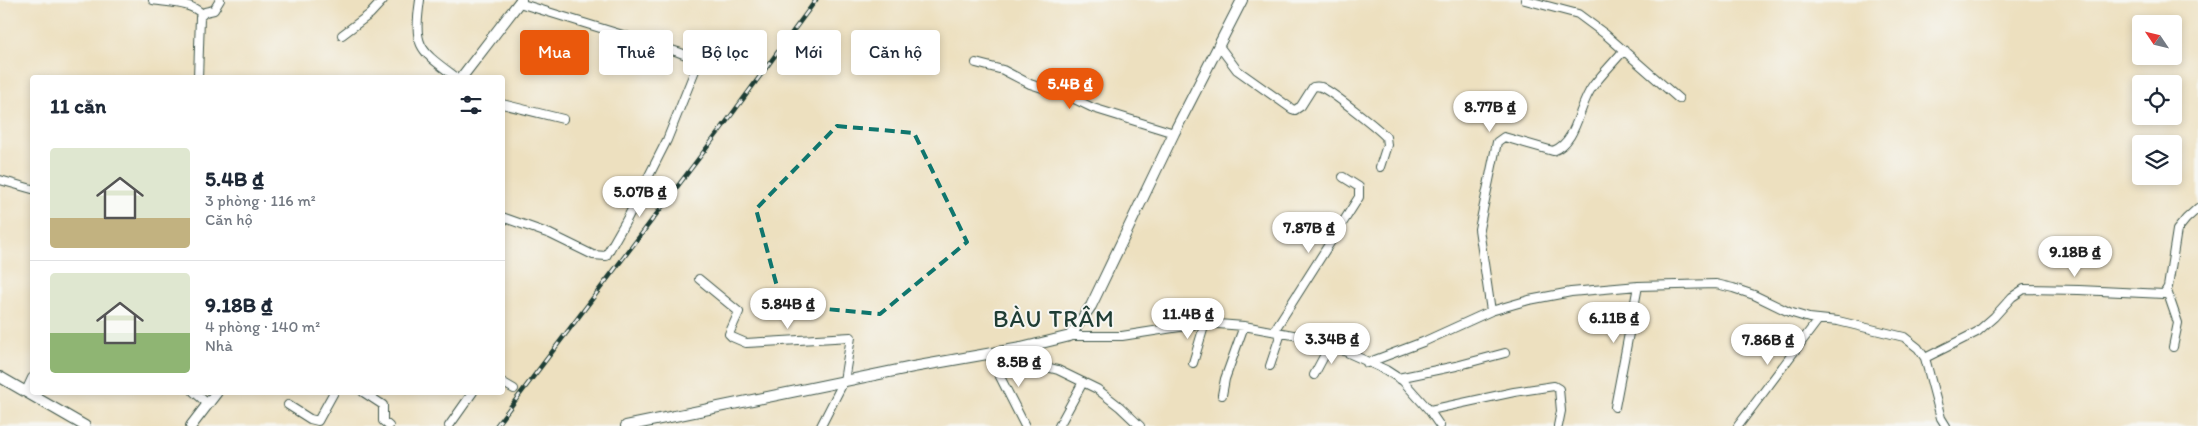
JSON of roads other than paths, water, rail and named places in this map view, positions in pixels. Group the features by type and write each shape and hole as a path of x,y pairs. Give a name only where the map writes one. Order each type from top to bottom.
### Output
{"street":[{"path":"154,0 190,6 202,14"},
{"path":"202,14 214,10 220,0"},
{"path":"342,35 370,14 383,0"},
{"path":"420,0 418,24 419,41 422,49 452,75"},
{"path":"1070,336 1091,306 1174,133 1242,0"},
{"path":"1525,0 1578,14 1624,50 1679,99"},
{"path":"463,75 520,1 678,52 694,58 698,63 667,140 606,256 593,255 550,234 505,218"},
{"path":"198,75 199,22 202,14"},
{"path":"1219,46 1237,70 1292,109 1295,110 1301,106 1316,86 1325,90 1355,112 1386,137 1387,145 1380,167"},
{"path":"1491,311 1479,229 1488,175 1497,142 1504,137 1553,151 1560,148 1568,141 1581,108 1593,86 1624,50"},
{"path":"976,62 1003,70 1030,84 1093,108 1174,133"},
{"path":"505,105 563,119"},
{"path":"1270,366 1277,332 1359,197 1359,187 1343,177"},
{"path":"0,180 30,188"},
{"path":"2173,347 2178,323 2167,291 2177,230 2186,218 2198,208"},
{"path":"699,279 739,312 729,334 738,341 746,343 852,337 844,381 821,426"},
{"path":"1367,363 1423,342 1491,311 1529,300 1571,292 1638,286 1724,285 1754,295 1789,312 1818,320 1838,321 1904,337 1918,348 1925,358 1941,418 1946,426"},
{"path":"1615,407 1638,286"},
{"path":"1925,358 1977,332 2012,297 2024,289 2160,295 2167,291"},
{"path":"1738,426 1818,320"},
{"path":"1193,363 1205,323"},
{"path":"626,426 844,381 1021,348 1070,336 1122,336 1205,323 1244,326 1320,340 1398,378 1430,410 1440,426"},
{"path":"1222,394 1225,379 1244,326"},
{"path":"1314,375 1330,345"},
{"path":"1021,348 1039,365 1058,370 1108,397 1140,426"},
{"path":"1398,378 1456,366 1505,353"},
{"path":"988,354 1025,426"},
{"path":"0,377 30,393"},
{"path":"26,391 30,382"},
{"path":"1059,426 1083,382"},
{"path":"505,384 514,389"},
{"path":"1430,410 1514,392 1554,386 1559,389 1562,411 1558,426"},
{"path":"33,395 85,426"},
{"path":"198,395 208,404"},
{"path":"191,426 215,395"},
{"path":"288,405 310,420 318,421 332,395"},
{"path":"368,395 383,405 383,422 389,426"},
{"path":"449,426 471,395"}],"railway":[{"path":"496,426 724,125 816,0"}],"district":[{"name":"BÀU TRÂM","path":"1054,318"}]}
